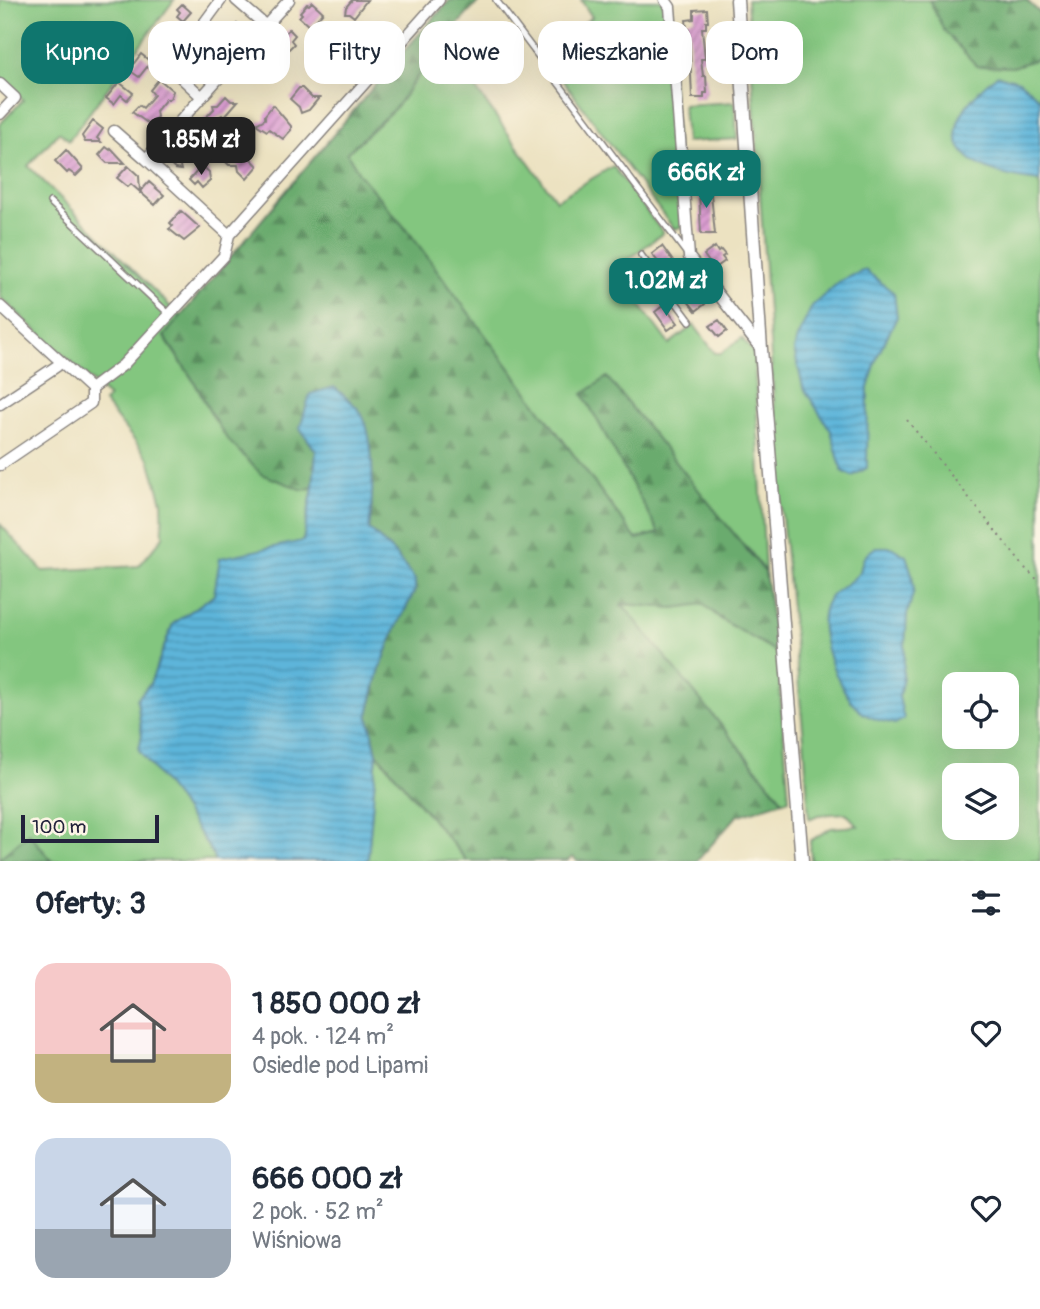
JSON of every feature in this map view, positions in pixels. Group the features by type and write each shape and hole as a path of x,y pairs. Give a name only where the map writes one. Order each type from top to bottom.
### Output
{"street":[{"path":"202,97 171,68 221,0"},
{"path":"236,0 260,21"},
{"path":"270,21 289,0"},
{"path":"91,389 123,365 224,256 229,235 439,0"},
{"path":"665,0 670,7 692,261 761,349"},
{"path":"737,0 761,349 802,861"},
{"path":"0,84 15,98 0,114"},
{"path":"146,159 214,84"},
{"path":"114,131 229,235"},
{"path":"0,306 91,389 91,403 0,465"},
{"path":"0,404 61,362"}],"lane":[{"path":"496,0 692,261 665,288"},
{"path":"50,202 170,315"},
{"path":"641,255 690,321"}],"path":[{"path":"907,420 1040,582"}],"green space":[{"path":"0,0 174,0 158,21 148,21 148,35 134,53 134,21 21,21 21,84 111,84 69,140 59,132 28,166 181,317 164,337 195,383 210,412 303,490 313,487 303,541 214,595 173,624 150,684 137,699 142,735 139,750 178,800 215,861 52,861 29,833 0,858 0,524 43,571 139,566 163,537 162,502 149,459 104,402 109,397 0,297 0,124 23,100 0,77"},
{"path":"450,0 480,0 461,21 431,21"},
{"path":"581,0 661,0 667,8 668,21 587,21 592,17"},
{"path":"747,0 1026,0 1040,13 1040,861 811,861 810,841 831,828 858,826 846,813 818,815 809,819 804,739 781,506 753,84 803,84 803,21 748,21"},
{"path":"929,0 1026,0 1040,13 1040,58 1013,67 977,66 945,32"},
{"path":"419,34 419,74 396,107 347,153 360,175 411,235 636,539 659,533 583,394 607,377 765,572 777,652 722,620 703,604 674,608 622,604 783,801 737,816 697,861 577,861 573,857 567,861 467,861 377,753 368,714 379,672 394,632 415,590 415,580 395,554 369,529 372,505 300,428 316,451 313,487 303,490 261,474 227,439 164,336 376,84 405,84 405,50"},
{"path":"419,74 419,84 472,84 556,200 613,166 663,233 614,270 669,344 694,325 715,353 721,353 742,338 754,353 765,572 750,551 583,394 660,533 636,539 411,235 360,175 347,153 395,107"},
{"path":"565,84 672,84 682,227 674,229"},
{"path":"735,102 737,139 686,142 683,105"},
{"path":"703,603 722,620 777,652 789,799 783,801 621,604 674,608"},
{"path":"377,753 467,861 365,861 368,857"},
{"path":"29,833 52,861 0,861 0,858"}],"water":[{"path":"997,75 1019,81 1040,99 1040,181 989,170 971,160 960,148 957,133 961,116 974,97"},
{"path":"865,270 894,293 897,317 878,355 868,388 867,468 852,476 842,471 831,431 803,387 794,350 812,306 840,281"},
{"path":"334,387 359,410 369,435 372,501 369,529 395,554 415,580 415,590 394,632 379,672 368,714 377,753 368,858 365,861 215,861 178,800 139,750 142,735 137,699 150,684 173,624 214,595 220,558 303,541 313,487 316,451 300,428 310,394"},
{"path":"876,547 891,547 906,556 914,590 907,615 899,697 904,719 895,724 868,716 852,702 830,660 823,628 823,614 827,602 856,577 862,561"}],"building":[{"path":"352,0 367,0 354,17 345,13"},
{"path":"312,2 323,12 315,21 304,22 299,17 302,14 300,12"},
{"path":"182,4 191,12 183,21 177,16 180,12 177,9"},
{"path":"707,9 708,21 706,28 702,28 705,59 701,59 707,93 704,93 704,98 692,98 692,21 686,20 694,19 694,10"},
{"path":"290,30 295,35 291,40 294,44 290,48"},
{"path":"141,54 148,60 148,66 139,77 134,74 134,63"},
{"path":"117,84 133,93 127,100 121,95 114,104 106,98"},
{"path":"155,84 165,84 173,91 170,99 166,99 156,111 157,117 149,124 132,112 139,105 143,108 154,95 150,90"},
{"path":"299,88 312,98 319,98 309,110 301,113 299,107 290,99"},
{"path":"226,96 231,101 238,101 224,117 222,115 206,124 209,127 208,135 213,139 209,144 209,154 197,142 179,162 181,170 175,169 166,161 170,155 214,109 213,105 218,105"},
{"path":"273,105 291,126 283,139 256,124 265,119"},
{"path":"93,121 103,129 97,138 101,142 85,142 82,136"},
{"path":"237,145 258,166 247,179 239,171 238,165 229,165 224,160"},
{"path":"106,147 110,150 111,148 125,163 107,163 99,155"},
{"path":"66,150 83,169 76,176 69,171 67,173 55,161"},
{"path":"128,166 139,176 140,192 131,184 128,187 117,178"},
{"path":"202,166 209,172 210,181 202,188 197,182 194,185 189,180"},
{"path":"149,182 164,195 155,205 140,192"},
{"path":"710,184 715,234 701,234 699,190 700,185"},
{"path":"181,211 200,228 184,241 169,229 173,226 170,223"},
{"path":"662,246 675,264 666,272 652,254"},
{"path":"715,247 725,255 722,257 725,261 714,269 704,255"},
{"path":"636,268 650,285 640,293 627,275"},
{"path":"692,286 705,304 696,311 682,294"},
{"path":"664,305 678,323 668,330 655,312"},
{"path":"719,320 727,331 719,337 710,326"}]}
